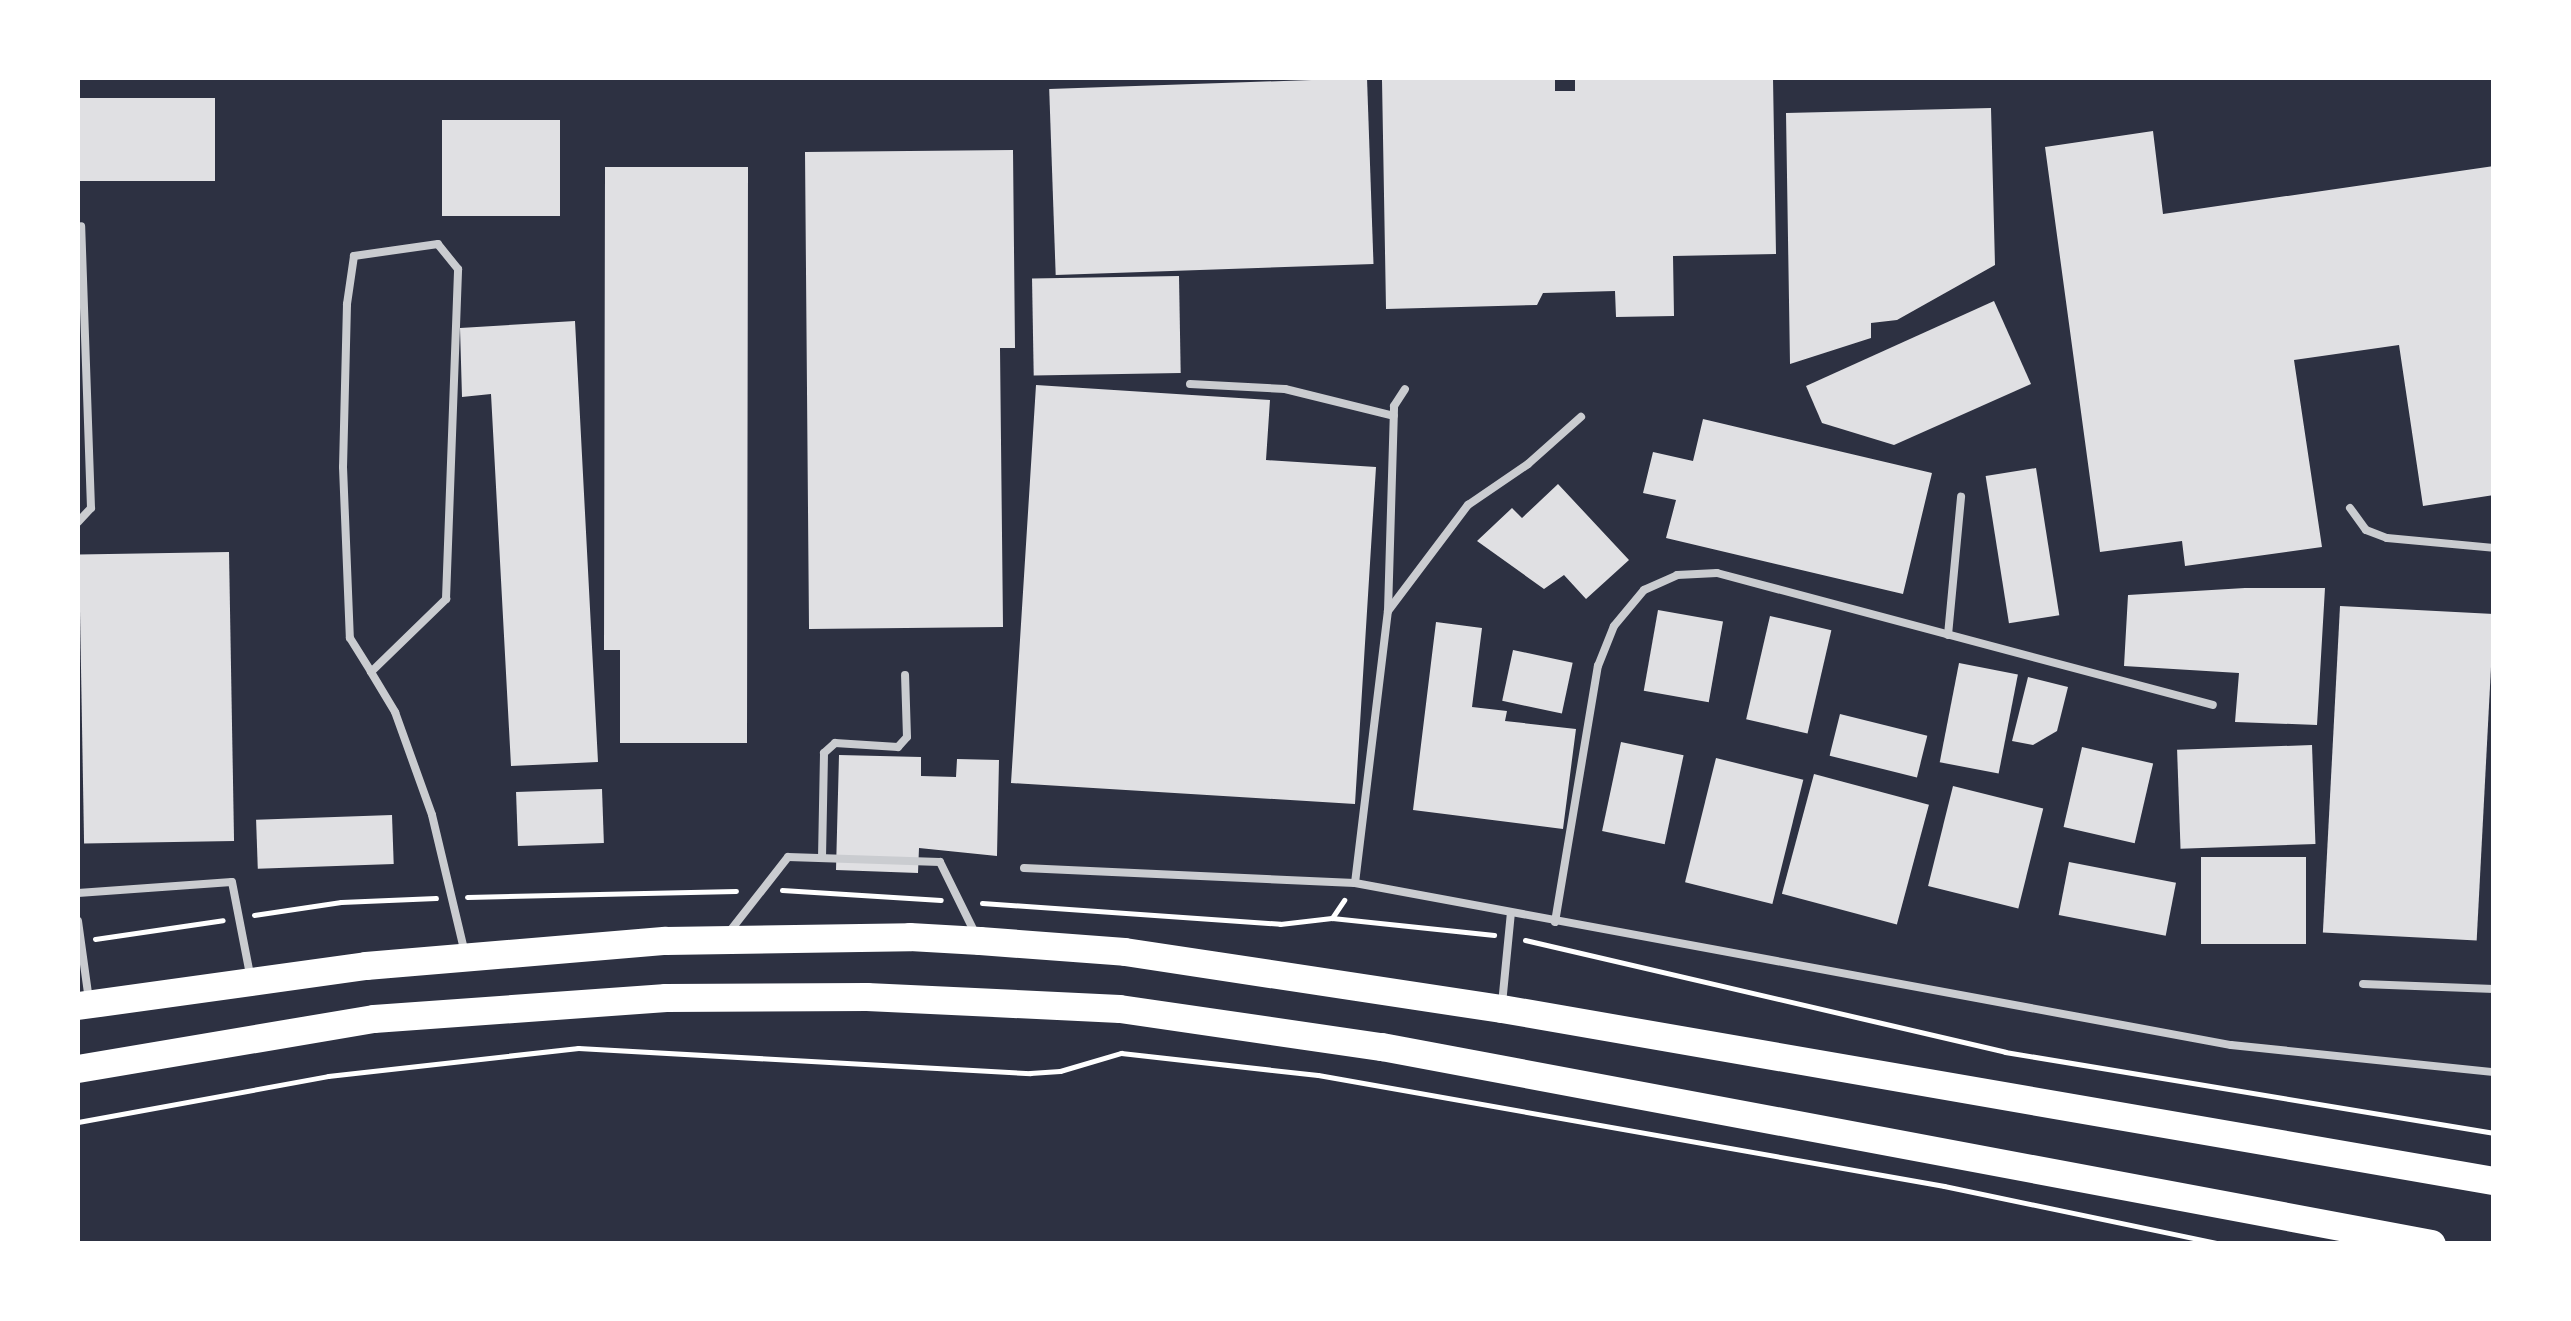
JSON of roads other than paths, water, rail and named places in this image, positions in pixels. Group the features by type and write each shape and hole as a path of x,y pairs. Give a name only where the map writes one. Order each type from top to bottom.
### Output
{"highway":[{"path":"84,1005 466,957 722,940 910,936 980,941 1125,952 1502,1009 2494,1180"},
{"path":"78,1069 374,1019 666,998 867,996 1120,1010 1382,1047 2432,1244"}],"lane":[{"path":"78,522 91,508 81,226"},
{"path":"371,672 446,599 458,269 438,244 354,256 347,304 343,466 350,638 371,672 396,712 432,815 466,957"},
{"path":"1190,384 1285,390 1394,416"},
{"path":"1355,883 1388,611 1394,416 1397,398 1406,389"},
{"path":"1388,611 1468,505 1528,464 1581,418"},
{"path":"1948,635 1962,497"},
{"path":"2350,508 2366,530 2387,538 2494,548"},
{"path":"1555,922 1598,666 1614,626 1644,590 1677,575 1717,573 2213,705"},
{"path":"822,858 824,753 835,743 898,746 907,737 906,674"},
{"path":"722,940 788,857 940,862 980,941"},
{"path":"1024,868 1355,883 2231,1044 2494,1072"},
{"path":"78,893 232,882 252,982"},
{"path":"1502,1009 1511,913"},
{"path":"78,921 84,1005"},
{"path":"2363,984 2494,989"}]}
